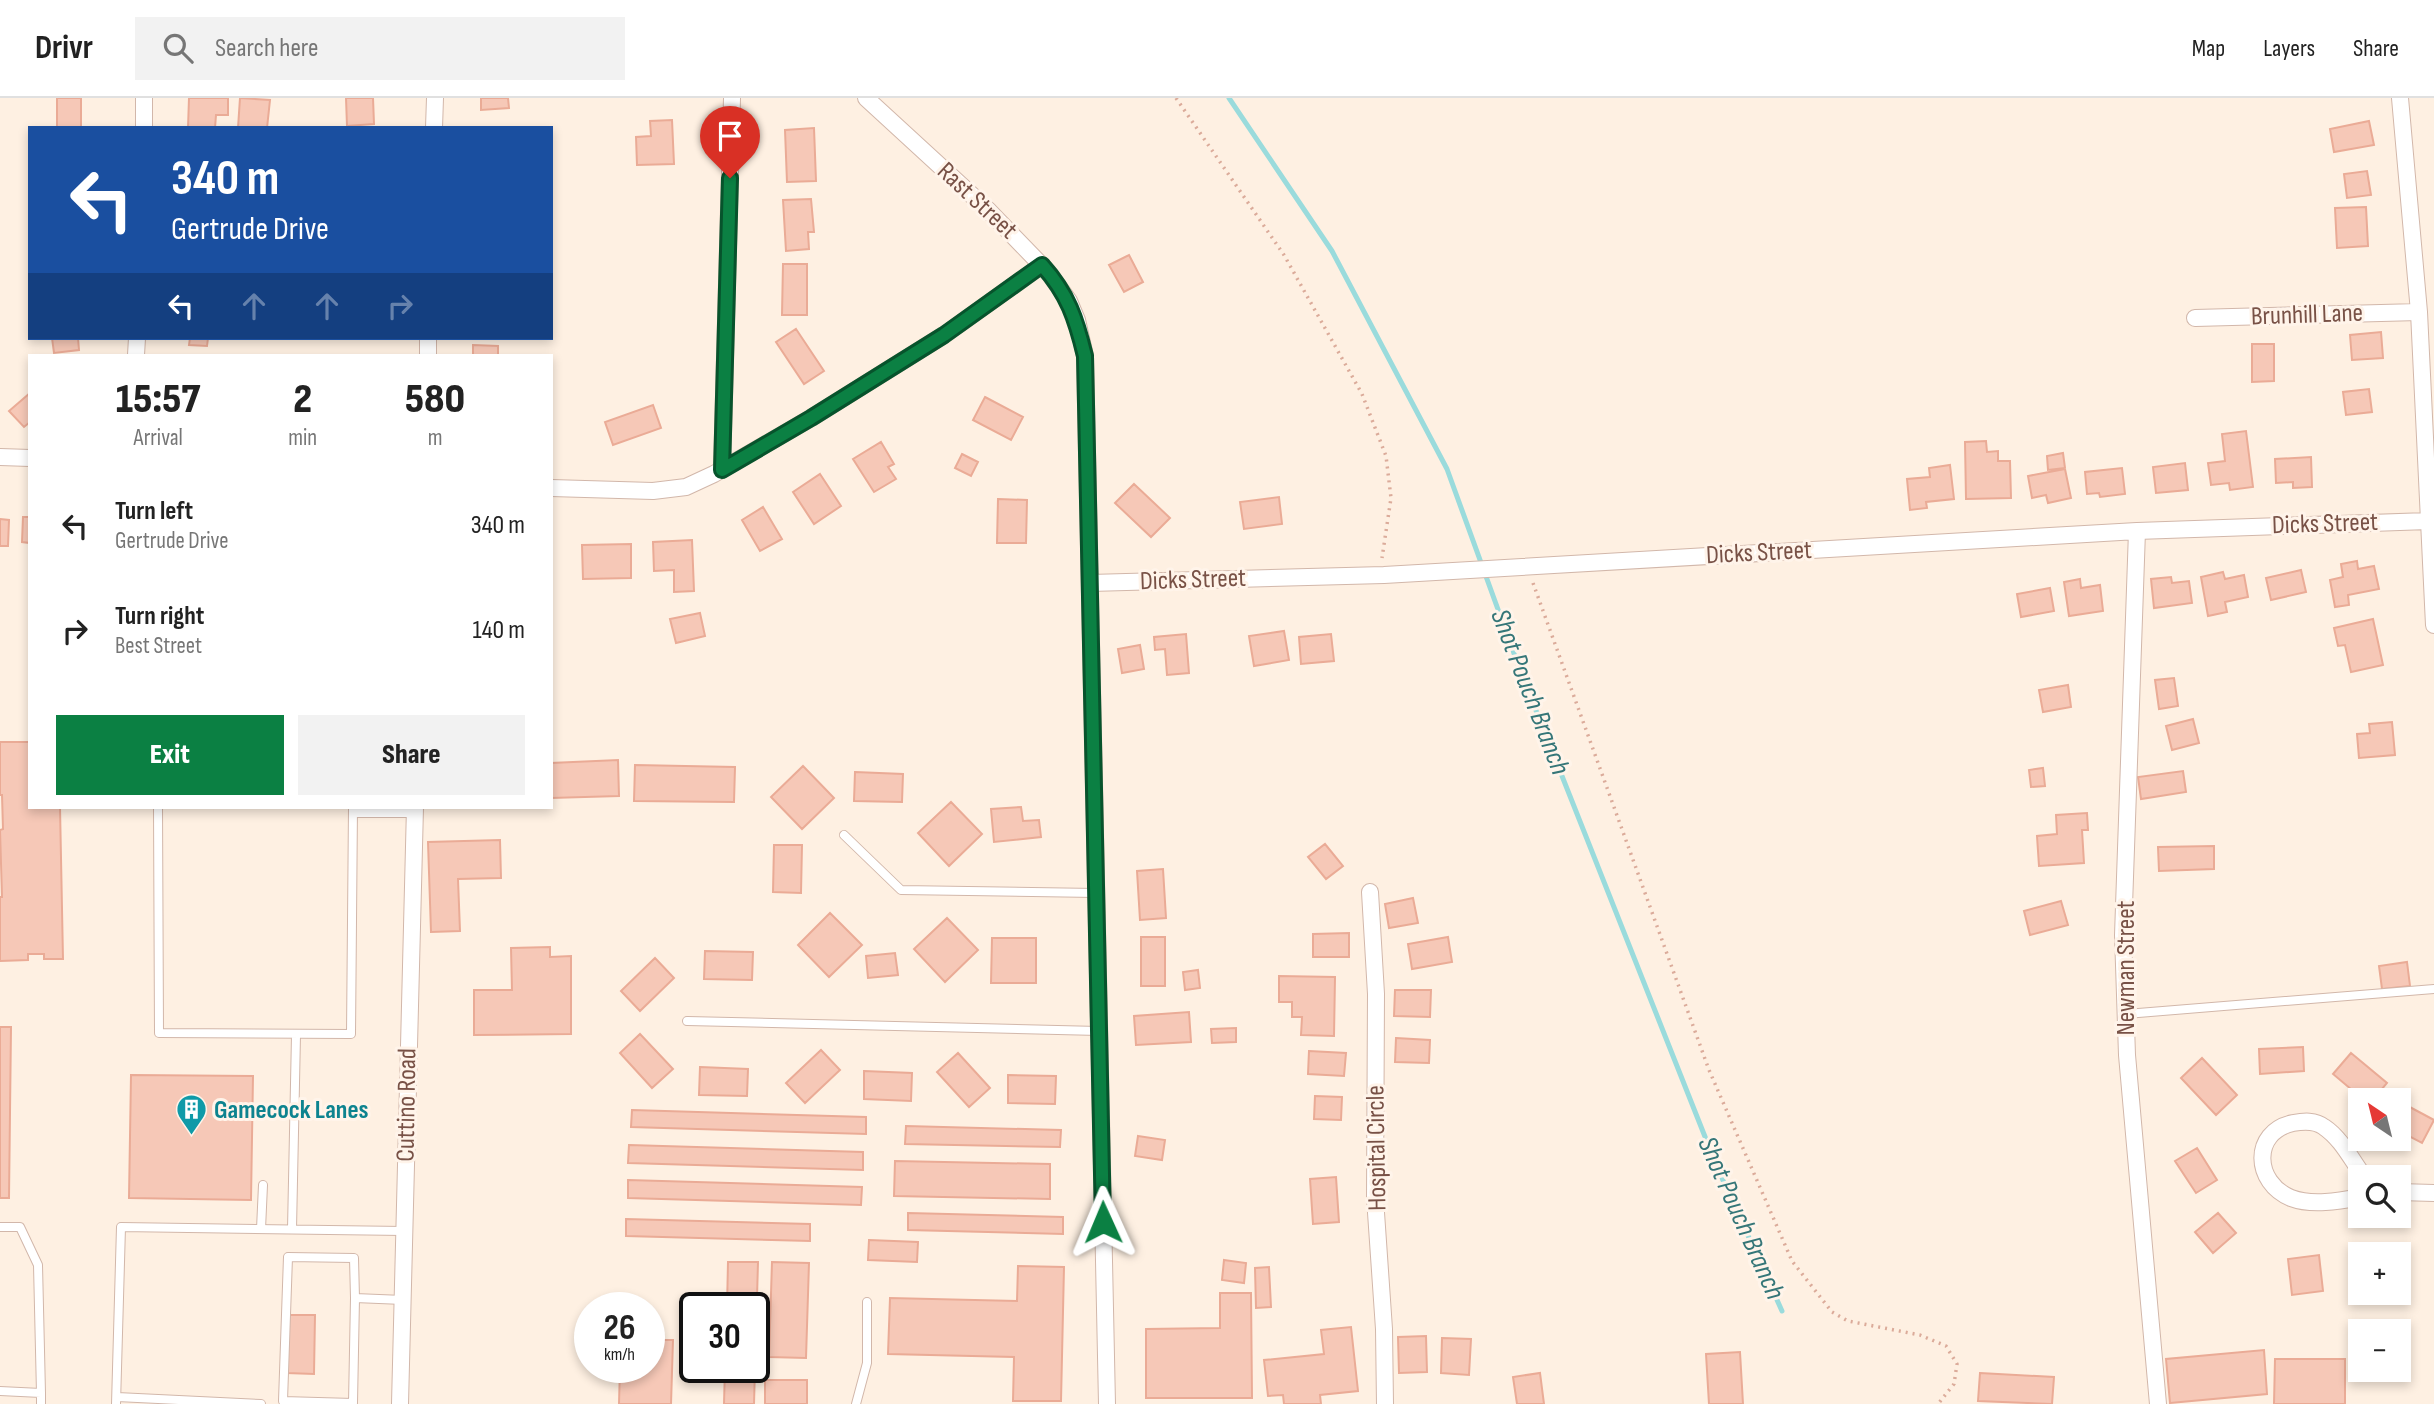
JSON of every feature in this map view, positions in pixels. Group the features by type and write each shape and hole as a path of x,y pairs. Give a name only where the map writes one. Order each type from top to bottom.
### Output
{"street":[{"path":"144,98 144,126"},
{"path":"434,126 435,98"},
{"path":"722,470 732,98"},
{"name":"Rast Street","path":"866,98 989,211 1042,265 1069,301 1077,320 1085,356 1107,1404"},
{"path":"2400,98 2419,312 2434,625"},
{"path":"553,488 653,491 686,487 722,470 811,418 944,335 1042,265"},
{"name":"Brunhill Lane","path":"2195,318 2419,312"},
{"path":"0,457 28,458"},
{"name":"Dicks Street","path":"1090,583 1440,572 2137,531 2428,521"},
{"name":"Newman Street","path":"2137,531 2123,935 2127,1055 2158,1404"},
{"name":"Cuttino Road","path":"400,1404 414,810"},
{"name":"Hospital Circle","path":"1370,892 1376,993 1375,1198 1384,1318 1385,1404"},
{"path":"2348,1198 2313,1202 2292,1198 2277,1191 2267,1177 2262,1161 2263,1149 2267,1139 2277,1129 2300,1121 2312,1121 2324,1126 2336,1137 2356,1165"},
{"path":"2411,1192 2434,1193"}],"lane":[{"path":"158,809 159,1033 296,1035 351,1034 353,810 414,810"},
{"path":"845,835 901,890 1096,893"},
{"path":"2126,1014 2434,989"},
{"path":"687,1021 1099,1031"},
{"path":"292,1230 296,1035"},
{"path":"261,1229 263,1185"},
{"path":"0,1227 20,1227 38,1265 41,1404"},
{"path":"261,1404 116,1401 121,1227 404,1231"},
{"path":"288,1257 354,1258 355,1298 353,1403 284,1401 288,1257"},
{"path":"355,1298 403,1300"},
{"path":"856,1404 867,1363 867,1302"},
{"path":"0,1391 41,1393"}],"path":[{"path":"1176,98 1284,255 1362,394 1386,456 1391,498 1382,558"},
{"path":"1528,567 1709,1070 1792,1261 1832,1312 1848,1321 1920,1335 1946,1346 1957,1364 1954,1384 1938,1404"}],"building":[{"path":"57,98 81,98 81,126 57,126"},
{"path":"189,98 228,98 228,115 216,115 215,126 188,126"},
{"path":"240,98 270,100 267,126 238,126"},
{"path":"346,98 373,98 374,124 347,126"},
{"path":"481,98 508,98 509,108 481,110"},
{"path":"672,120 674,164 637,165 636,137 651,136 650,121"},
{"path":"2369,121 2374,145 2334,152 2330,129"},
{"path":"814,128 816,181 787,182 785,130"},
{"path":"2367,171 2371,195 2347,198 2344,174"},
{"path":"811,199 814,232 808,232 809,249 786,251 783,200"},
{"path":"2366,207 2368,246 2337,248 2335,208"},
{"path":"1129,255 1143,282 1124,292 1109,265"},
{"path":"783,264 807,264 807,315 782,315"},
{"path":"796,329 824,371 804,384 776,342"},
{"path":"2381,332 2383,358 2352,360 2350,335"},
{"path":"52,340 78,340 79,350 54,353"},
{"path":"190,340 208,340 207,346 189,345"},
{"path":"2252,344 2274,344 2274,381 2252,382"},
{"path":"473,345 498,346 498,354 473,354"},
{"path":"2369,389 2372,412 2346,415 2343,392"},
{"path":"28,395 28,424 24,427 9,411"},
{"path":"985,397 1023,417 1011,440 973,420"},
{"path":"653,405 661,428 613,445 605,422"},
{"path":"2246,431 2253,487 2230,490 2229,483 2211,485 2208,463 2225,461 2222,434"},
{"path":"1986,441 1987,452 1998,451 1998,461 2010,461 2011,498 1966,499 1965,442"},
{"path":"881,442 894,464 888,467 896,479 874,492 853,459"},
{"path":"2063,453 2065,468 2048,470 2047,456"},
{"path":"962,454 978,462 971,476 955,468"},
{"path":"2311,457 2312,487 2293,488 2293,482 2276,483 2275,459"},
{"path":"2185,463 2188,490 2156,493 2153,467"},
{"path":"1950,465 1954,499 1926,502 1927,508 1910,510 1907,479 1930,477 1929,468"},
{"path":"2122,468 2125,494 2100,497 2099,493 2087,494 2085,472"},
{"path":"2065,469 2071,498 2048,503 2046,495 2032,498 2028,476"},
{"path":"820,474 841,506 814,524 793,492"},
{"path":"1134,484 1170,518 1151,537 1115,503"},
{"path":"1279,497 1282,524 1244,529 1240,502"},
{"path":"998,499 1027,500 1026,543 997,543"},
{"path":"763,507 782,539 760,551 742,520"},
{"path":"23,517 28,517 28,543 22,542"},
{"path":"0,519 9,520 8,546 0,546"},
{"path":"692,540 694,591 674,592 674,570 654,571 653,542"},
{"path":"631,544 631,578 583,579 582,545"},
{"path":"2357,561 2358,569 2374,566 2379,589 2348,595 2349,605 2335,607 2330,580 2343,577 2341,564"},
{"path":"2301,570 2306,592 2271,600 2266,578"},
{"path":"2223,572 2225,579 2244,575 2248,597 2225,602 2227,612 2208,616 2201,577"},
{"path":"2171,577 2172,583 2189,581 2192,603 2154,608 2151,579"},
{"path":"2080,579 2081,588 2100,585 2103,611 2069,616 2064,582"},
{"path":"2050,588 2054,611 2021,617 2017,594"},
{"path":"700,613 705,636 676,643 670,619"},
{"path":"2373,619 2383,665 2351,672 2345,645 2338,646 2334,628"},
{"path":"1284,631 1289,660 1254,666 1249,636"},
{"path":"1186,634 1189,673 1167,675 1165,649 1155,650 1154,637"},
{"path":"1331,634 1334,661 1301,664 1299,637"},
{"path":"1140,645 1144,669 1122,673 1118,649"},
{"path":"2174,678 2178,706 2159,709 2155,680"},
{"path":"2068,685 2071,707 2043,712 2039,690"},
{"path":"2193,719 2199,743 2172,750 2166,726"},
{"path":"2392,722 2395,755 2359,758 2357,734 2370,733 2369,724"},
{"path":"0,742 28,742 28,809 60,809 63,959 44,959 44,954 28,954 28,960 0,961 0,830 3,829"},
{"path":"618,760 619,796 553,798 553,763"},
{"path":"635,765 735,767 734,802 634,801"},
{"path":"803,766 834,798 802,829 771,797"},
{"path":"2043,768 2045,786 2031,787 2029,770"},
{"path":"2183,771 2186,792 2141,799 2138,777"},
{"path":"855,772 903,774 902,802 854,801"},
{"path":"951,802 982,834 949,866 918,833"},
{"path":"1021,807 1023,821 1039,820 1041,837 994,842 991,809"},
{"path":"2087,813 2088,830 2082,830 2084,863 2039,866 2037,836 2057,834 2056,815"},
{"path":"500,840 501,878 458,879 460,931 431,932 428,842"},
{"path":"1325,844 1343,866 1326,879 1308,857"},
{"path":"774,845 802,845 801,893 773,892"},
{"path":"2214,846 2214,869 2159,871 2158,847"},
{"path":"1163,869 1166,918 1140,920 1137,871"},
{"path":"1413,898 1418,923 1389,928 1385,904"},
{"path":"2061,901 2068,925 2030,935 2024,911"},
{"path":"830,913 862,945 829,977 798,945"},
{"path":"947,918 978,950 945,982 914,949"},
{"path":"1349,933 1349,957 1313,957 1313,934"},
{"path":"1141,937 1165,937 1165,986 1141,986"},
{"path":"1448,937 1452,962 1412,969 1408,944"},
{"path":"992,938 1036,938 1036,983 991,983"},
{"path":"550,947 550,957 571,956 571,1034 474,1035 474,990 512,990 511,948"},
{"path":"705,951 753,952 752,980 704,979"},
{"path":"895,953 898,975 868,978 866,956"},
{"path":"655,958 674,978 640,1011 621,991"},
{"path":"2407,962 2410,986 2382,989 2379,966"},
{"path":"1198,970 1200,988 1185,990 1183,972"},
{"path":"1279,976 1335,977 1334,1036 1301,1035 1302,1017 1292,1017 1292,1002 1279,1002"},
{"path":"1395,990 1431,990 1430,1017 1394,1016"},
{"path":"1189,1012 1191,1042 1136,1045 1134,1016"},
{"path":"0,1027 11,1027 9,1198 0,1198"},
{"path":"1236,1028 1236,1042 1212,1043 1211,1029"},
{"path":"640,1034 673,1069 652,1088 620,1053"},
{"path":"1396,1038 1430,1040 1429,1063 1395,1062"},
{"path":"2303,1047 2304,1071 2260,1074 2259,1049"},
{"path":"821,1050 840,1070 805,1103 786,1083"},
{"path":"1309,1051 1346,1053 1344,1076 1308,1074"},
{"path":"958,1053 990,1088 969,1107 937,1072"},
{"path":"2351,1053 2387,1083 2383,1088 2350,1088 2333,1074"},
{"path":"2202,1058 2237,1095 2216,1115 2181,1078"},
{"path":"700,1067 748,1069 747,1096 699,1095"},
{"path":"864,1071 912,1073 911,1101 864,1099"},
{"name":"Gamecock Lanes","path":"131,1075 253,1076 251,1200 129,1198"},
{"path":"1008,1075 1056,1076 1055,1104 1008,1103"},
{"path":"1315,1096 1342,1097 1341,1120 1314,1119"},
{"path":"2412,1108 2434,1120 2422,1143 2412,1138"},
{"path":"632,1110 866,1117 866,1134 631,1127"},
{"path":"906,1126 1061,1130 1060,1147 905,1144"},
{"path":"1138,1136 1165,1140 1162,1160 1135,1156"},
{"path":"629,1145 863,1152 863,1170 628,1163"},
{"path":"2197,1148 2217,1180 2196,1193 2175,1161"},
{"path":"895,1161 1050,1164 1050,1199 894,1196"},
{"path":"1336,1177 1339,1222 1313,1224 1310,1179"},
{"path":"628,1180 862,1187 861,1205 628,1198"},
{"path":"908,1213 1063,1217 1063,1234 908,1230"},
{"path":"2218,1213 2236,1233 2213,1253 2195,1232"},
{"path":"626,1219 810,1224 810,1241 626,1236"},
{"path":"869,1240 918,1242 917,1262 868,1260"},
{"path":"2319,1255 2323,1291 2292,1295 2288,1259"},
{"path":"1224,1260 1246,1263 1244,1283 1222,1280"},
{"path":"728,1262 758,1262 757,1292 727,1292"},
{"path":"772,1262 809,1263 806,1358 770,1357"},
{"path":"1018,1266 1064,1267 1061,1401 1013,1401 1014,1357 888,1354 890,1298 1017,1301"},
{"path":"1269,1267 1271,1307 1256,1308 1255,1268"},
{"path":"1220,1293 1251,1293 1252,1398 1146,1398 1146,1329 1220,1328"},
{"path":"288,1315 315,1315 314,1374 287,1373"},
{"path":"1351,1327 1358,1391 1320,1395 1321,1404 1284,1404 1283,1395 1268,1396 1264,1360 1324,1354 1321,1330"},
{"path":"1426,1336 1427,1372 1399,1373 1398,1337"},
{"path":"1442,1338 1471,1339 1469,1375 1441,1373"},
{"path":"665,1340 673,1340 671,1404 619,1404 620,1383 665,1383"},
{"path":"2264,1350 2267,1394 2170,1403 2166,1359"},
{"path":"1740,1352 1743,1404 1709,1404 1706,1354"},
{"path":"2275,1359 2345,1359 2345,1404 2274,1404"},
{"path":"1540,1373 1544,1404 1517,1404 1513,1377"},
{"path":"1980,1373 2054,1377 2052,1404 1978,1401"},
{"path":"770,1380 807,1380 807,1404 765,1404 765,1383 770,1383"},
{"path":"725,1383 755,1383 754,1404 724,1404"}],"waterway":[{"name":"Shot Pouch Branch","path":"1229,98 1332,251 1447,469 1520,670 1717,1167 1782,1311"}],"place":[{"name":"Gamecock Lanes","path":"191,1137"}],"route":[{"path":"730,178 722,470 944,335 1042,265 1069,301 1077,320 1085,356 1103,1222"}]}
